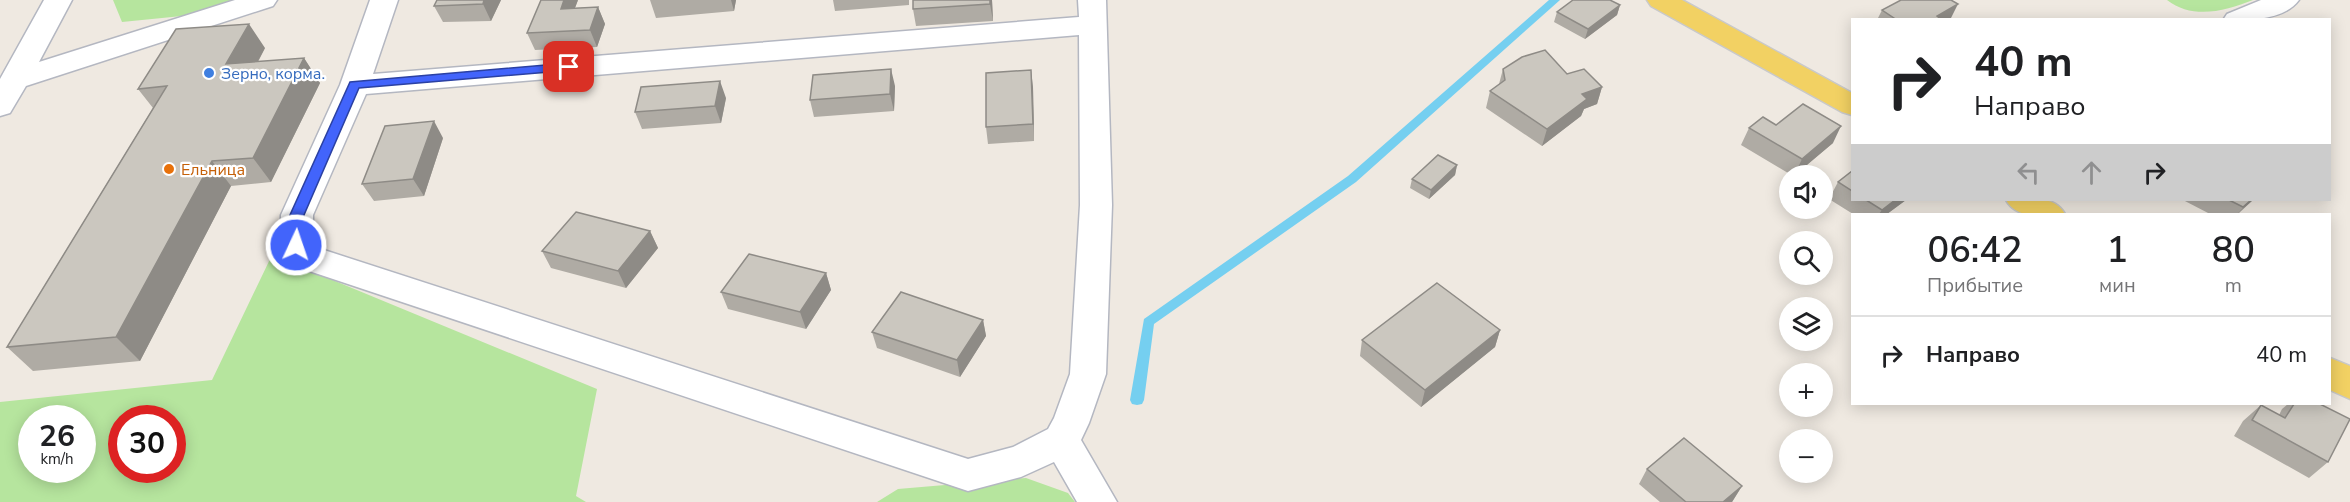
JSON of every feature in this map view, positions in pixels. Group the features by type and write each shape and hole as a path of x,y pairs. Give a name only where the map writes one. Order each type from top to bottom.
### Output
{"main road":[{"path":"1662,0 1851,104"},
{"path":"2024,201 2047,213"},
{"path":"2331,373 2350,384"}],"street":[{"path":"0,106 58,0"},
{"path":"15,79 263,0"},
{"path":"355,85 1092,12 1096,205 1088,374 1071,423 1061,440 1022,461 968,475 312,260 296,245 297,215 355,85 384,0"},
{"path":"2242,18 2285,0"},
{"path":"1061,440 1098,502"}],"green space":[{"path":"113,0 237,0 202,14 122,22"},
{"path":"2167,0 2253,0 2220,10 2198,12 2187,10"},
{"path":"272,255 597,389 576,496 586,502 0,502 0,402 212,380"},
{"path":"1026,478 1068,493 1075,502 877,502 898,489"}],"building":[{"path":"437,0 484,0 483,4 434,6"},
{"path":"541,0 564,0 561,9 598,7 590,30 527,33"},
{"path":"913,0 990,0 990,4 913,9"},
{"path":"1573,0 1610,0 1620,5 1588,29 1557,12"},
{"path":"1901,0 1951,0 1958,4 1937,16 1940,18 1894,18 1882,10"},
{"path":"249,24 226,64 304,58 253,158 212,161 116,337 7,347 167,86 138,89 176,29"},
{"path":"1545,50 1567,74 1584,69 1602,87 1582,94 1587,99 1547,129 1490,91 1505,80 1503,69 1522,57"},
{"path":"891,69 890,94 810,100 813,75"},
{"path":"1031,70 1033,124 986,127 986,73"},
{"path":"720,81 715,106 635,112 641,87"},
{"path":"1803,104 1841,126 1802,159 1749,128 1763,117 1776,125"},
{"path":"434,121 413,179 362,184 385,126"},
{"path":"1438,155 1457,165 1431,190 1412,179"},
{"path":"1851,172 1851,190 1838,182"},
{"path":"1868,201 1894,201 1882,210"},
{"path":"2231,201 2250,201 2243,207"},
{"path":"576,212 650,231 618,271 542,251"},
{"path":"749,254 826,273 800,312 721,292"},
{"path":"1437,283 1500,330 1425,390 1362,340"},
{"path":"901,292 983,320 957,360 872,332"},
{"path":"2261,405 2285,418 2293,405 2322,405 2350,419 2328,462 2252,420"},
{"path":"1684,438 1742,486 1723,502 1686,502 1647,469"}],"waterway":[{"path":"1137,400 1148,322 1352,179 1555,0"}],"place":[{"name":"Зерно, корма.","path":"209,73"},
{"name":"Ельница","path":"169,169"}],"route":[{"path":"296,245 297,215 355,85 569,67"}]}
